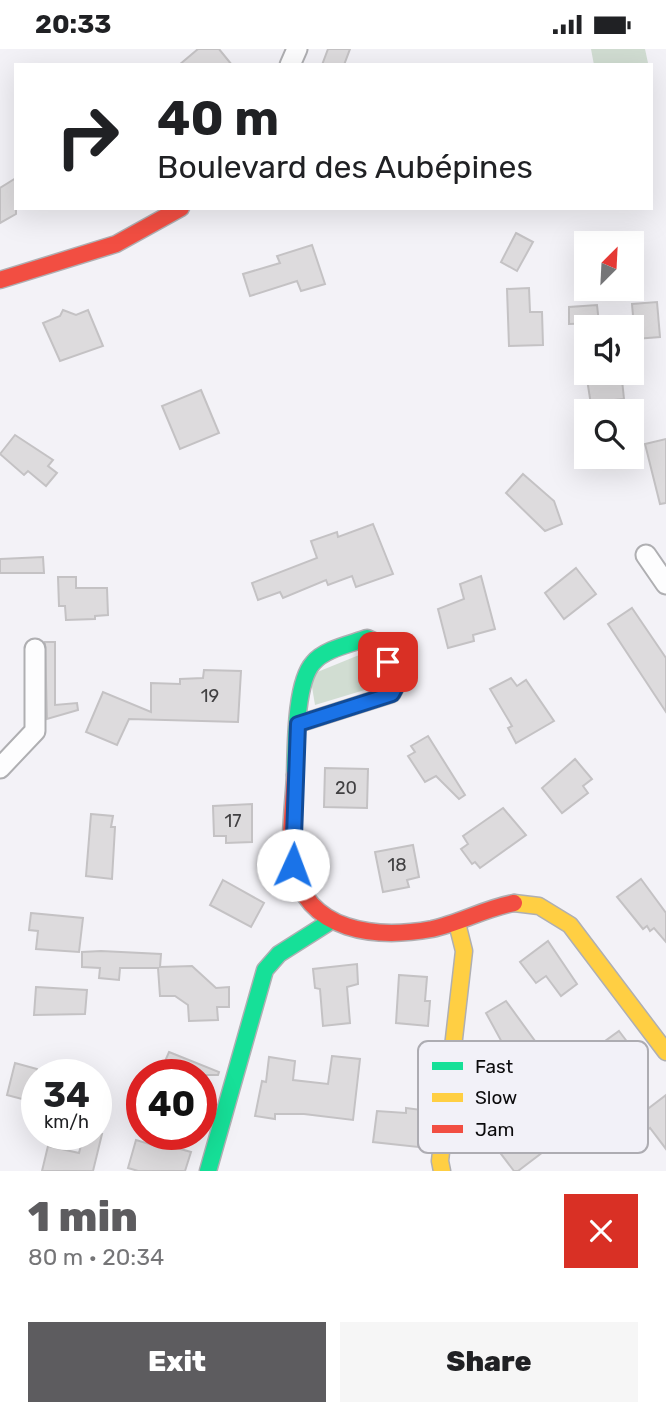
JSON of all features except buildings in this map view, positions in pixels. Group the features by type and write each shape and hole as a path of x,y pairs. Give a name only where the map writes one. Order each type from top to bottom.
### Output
{"street":[{"path":"0,280 86,258 137,236 178,210"},
{"path":"646,555 666,585"},
{"path":"298,724 392,694 399,681 378,643 367,638 312,662 304,673 298,724 293,865 305,896 331,921 347,930 381,934 457,923 489,909 518,902 554,912 570,925 666,1052"},
{"path":"0,768 35,731 35,649"},
{"path":"208,1171 261,981 274,955 322,929 331,921"},
{"path":"454,1041 464,951 457,923"},
{"path":"441,1153 442,1171"}],"shaded area":[{"path":"591,49 645,49 648,63 594,63"},
{"path":"369,651 383,679 381,685 315,705 310,675"}],"traffic: fast":[{"path":"295,775 296,733 307,672 318,658 331,651 367,638 378,643 399,681 392,694 298,724"},
{"path":"208,1171 265,970 279,954 331,921"}],"traffic: slow":[{"path":"514,903 539,906 570,925 666,1052"},
{"path":"454,1041 464,951 457,923"},
{"path":"441,1153 442,1171"}],"traffic: jam":[{"path":"0,280 116,244 177,210"},
{"path":"295,775 291,833 293,866 301,888 313,906 329,918 368,931 411,932 432,929 514,903"}],"route":[{"path":"293,865 298,724 392,694 399,681 388,662"}]}
